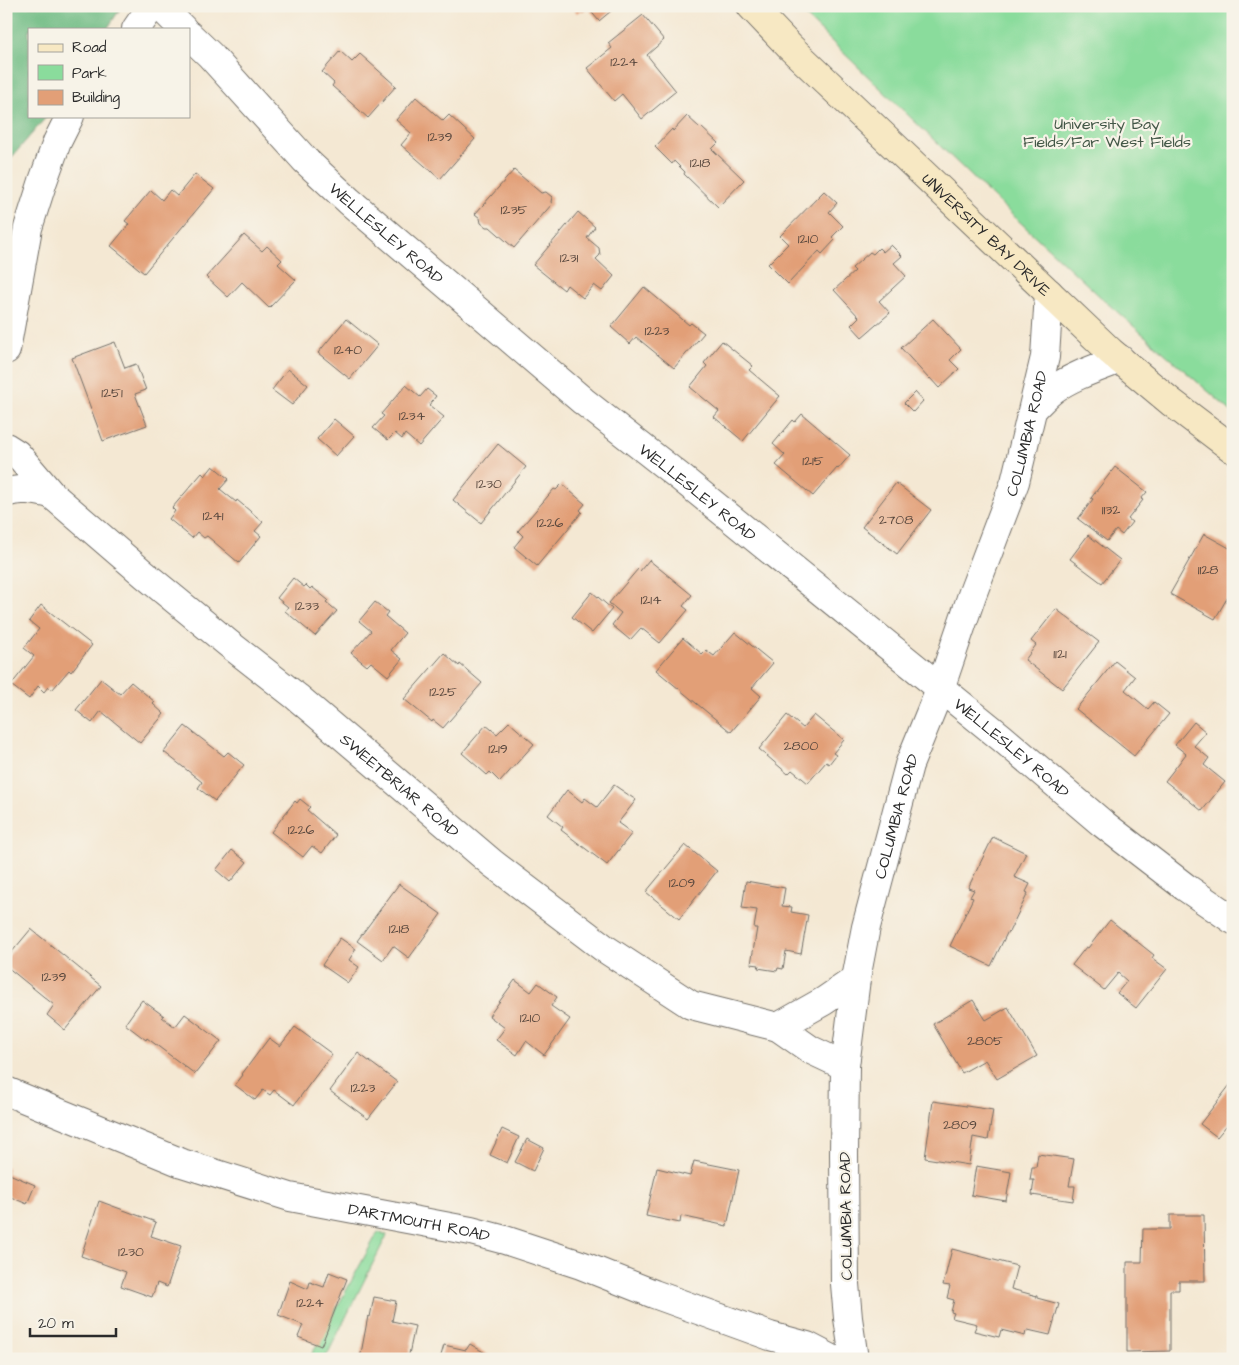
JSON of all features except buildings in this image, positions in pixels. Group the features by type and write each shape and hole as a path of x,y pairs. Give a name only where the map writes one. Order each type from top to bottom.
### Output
{"street":[{"path":"137,28 152,6"},
{"path":"160,6 182,28"},
{"name":"UNIVERSITY BAY DRIVE","path":"751,6 790,47 1120,360 1233,449"},
{"name":"WELLESLEY ROAD","path":"190,35 305,160 349,201 582,401 688,483 1002,738 1102,823 1185,887 1233,920"},
{"path":"6,350 28,228 57,142 69,118"},
{"name":"COLUMBIA ROAD","path":"854,1359 845,1284 844,1163 845,1066 856,979 866,927 909,765 940,689 972,595 1015,482 1045,357 1049,293"},
{"path":"1034,408 1062,384 1082,373 1120,360"},
{"name":"SWEETBRIAR ROAD","path":"6,447 16,454 51,494 160,587 297,697 492,863 604,948 692,1005 778,1027 811,1050 845,1066"},
{"path":"6,493 30,490 51,494"},
{"path":"778,1027 824,1001 856,979"},
{"name":"DARTMOUTH ROAD","path":"6,1091 182,1163 290,1197 471,1231 505,1240 581,1265 654,1294 761,1332 807,1346 832,1359"}],"green space":[{"path":"11,6 122,6 108,28 28,28 28,118 45,118 6,164 6,13"},
{"name":"University Bay Fields/Far West Fields","path":"795,6 1233,6 1233,413 1106,302 993,197"},
{"path":"378,1232 387,1235 325,1359 309,1359"}]}
